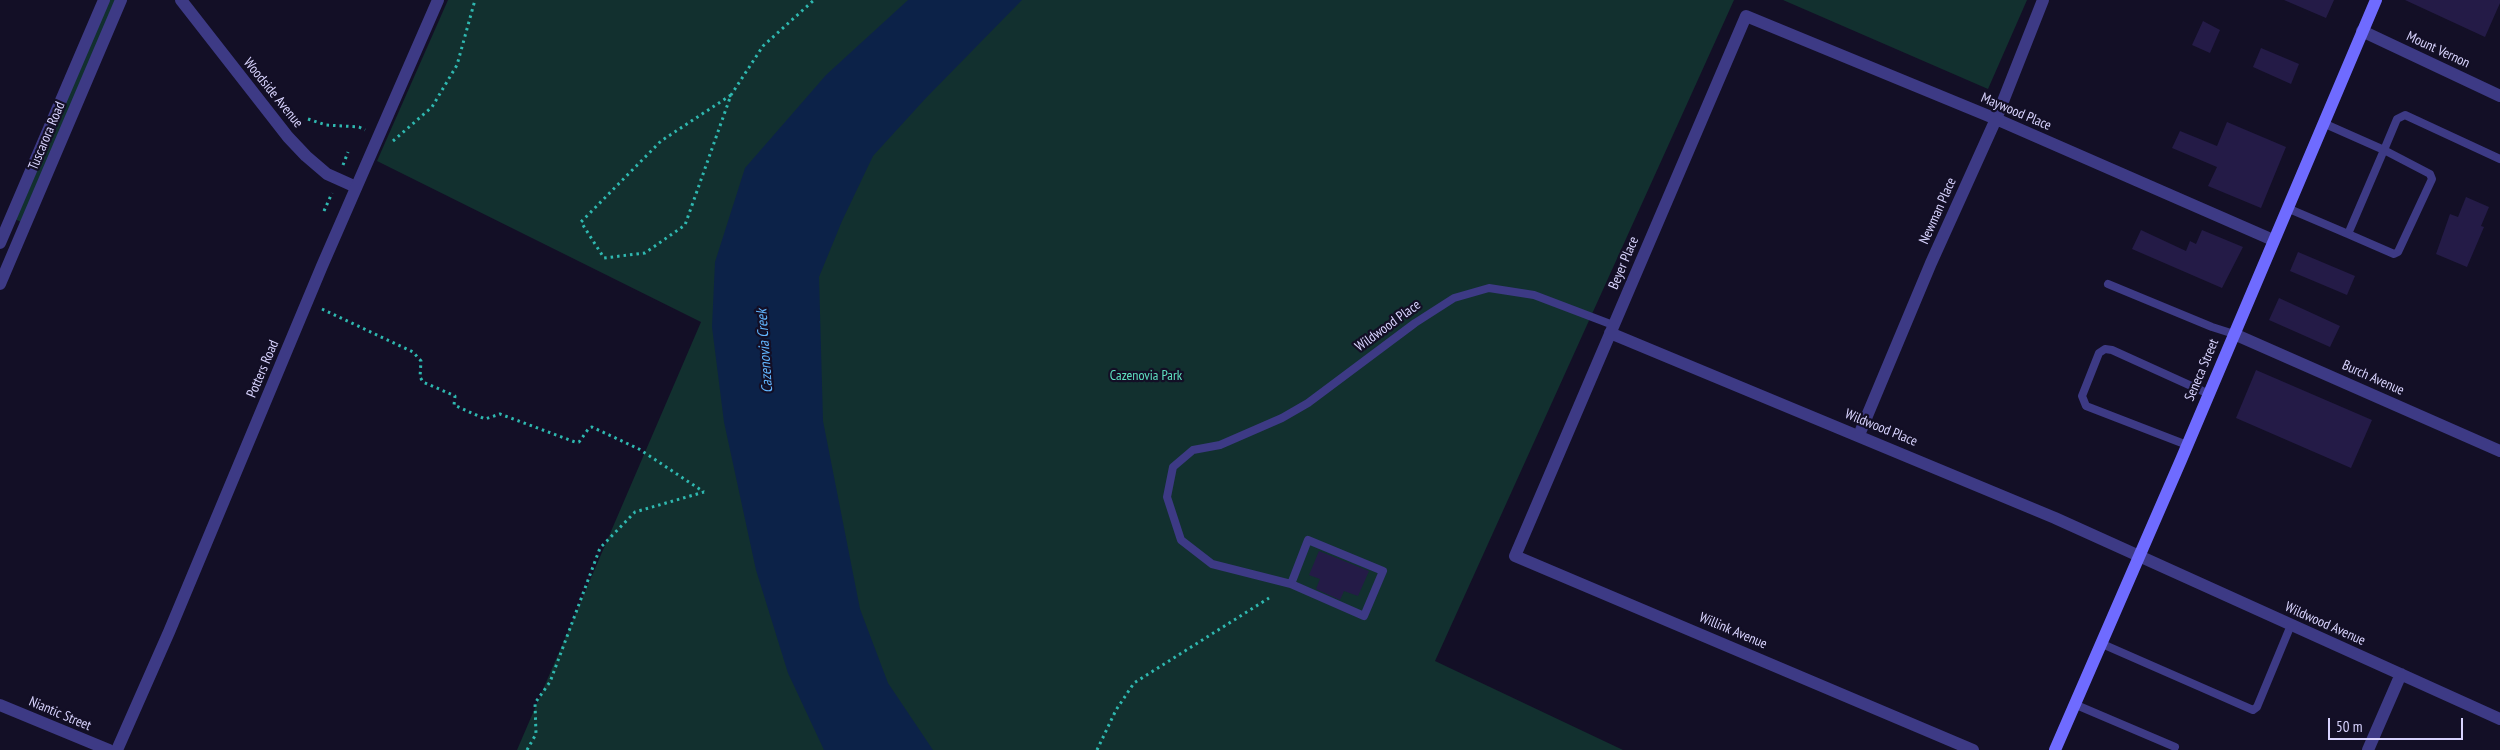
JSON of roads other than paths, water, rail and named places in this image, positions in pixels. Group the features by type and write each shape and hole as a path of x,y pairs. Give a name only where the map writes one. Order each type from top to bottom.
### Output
{"main road":[{"name":"Seneca Street","path":"2055,750 2209,394 2376,0"}],"street":[{"name":"Tuscarora Road","path":"0,244 104,0"},
{"name":"Tuscarora Road","path":"0,284 121,0"},
{"name":"Woodside Avenue","path":"181,0 300,150 327,174 356,187"},
{"name":"Potters Road","path":"117,750 169,632 356,187 438,0"},
{"name":"Newman Place","path":"1859,435 1931,263 1996,119 2043,0"},
{"name":"Maywood Place","path":"1746,16 1996,119 2273,240"},
{"name":"Beyer Place","path":"1530,522 1746,16"},
{"name":"Mount Vernon","path":"2362,32 2500,96"},
{"path":"0,248 10,261"},
{"name":"Wildwood Place","path":"1612,329 2138,555"},
{"name":"Burch Avenue","path":"2234,334 2500,451"},
{"name":"Willink Avenue","path":"1530,522 1515,556 1974,750"},
{"name":"Wildwood Avenue","path":"2138,555 2500,719"},
{"path":"2368,750 2401,674"},
{"name":"Niantic Street","path":"0,705 108,750"}],"lane":[{"path":"2348,234 2397,118 2405,116 2500,159"},
{"path":"2287,208 2394,254 2398,252 2432,179 2430,174 2384,150 2323,123"},
{"path":"2108,284 2212,327 2234,334"},
{"name":"Wildwood Place","path":"1291,584 1212,564 1181,540 1167,497 1173,467 1192,450 1220,445 1282,418 1308,403 1415,323 1454,298 1489,288 1534,296 1612,329"},
{"path":"2187,445 2086,406 2082,396 2099,353 2104,349 2112,350 2209,394"},
{"path":"1308,540 1383,571 1364,616 1291,584 1308,540"},
{"path":"2100,644 2253,710 2257,708 2291,625"},
{"path":"2074,704 2175,747"}],"water":[{"name":"Cazenovia Creek","path":"908,0 1022,0 925,99 873,156 842,221 819,277 823,421 860,609 888,683 933,750 824,750 788,673 756,570 724,422 712,327 715,262 745,168 826,75"}],"park label":[{"name":"Cazenovia Park","path":"1146,376"}]}
